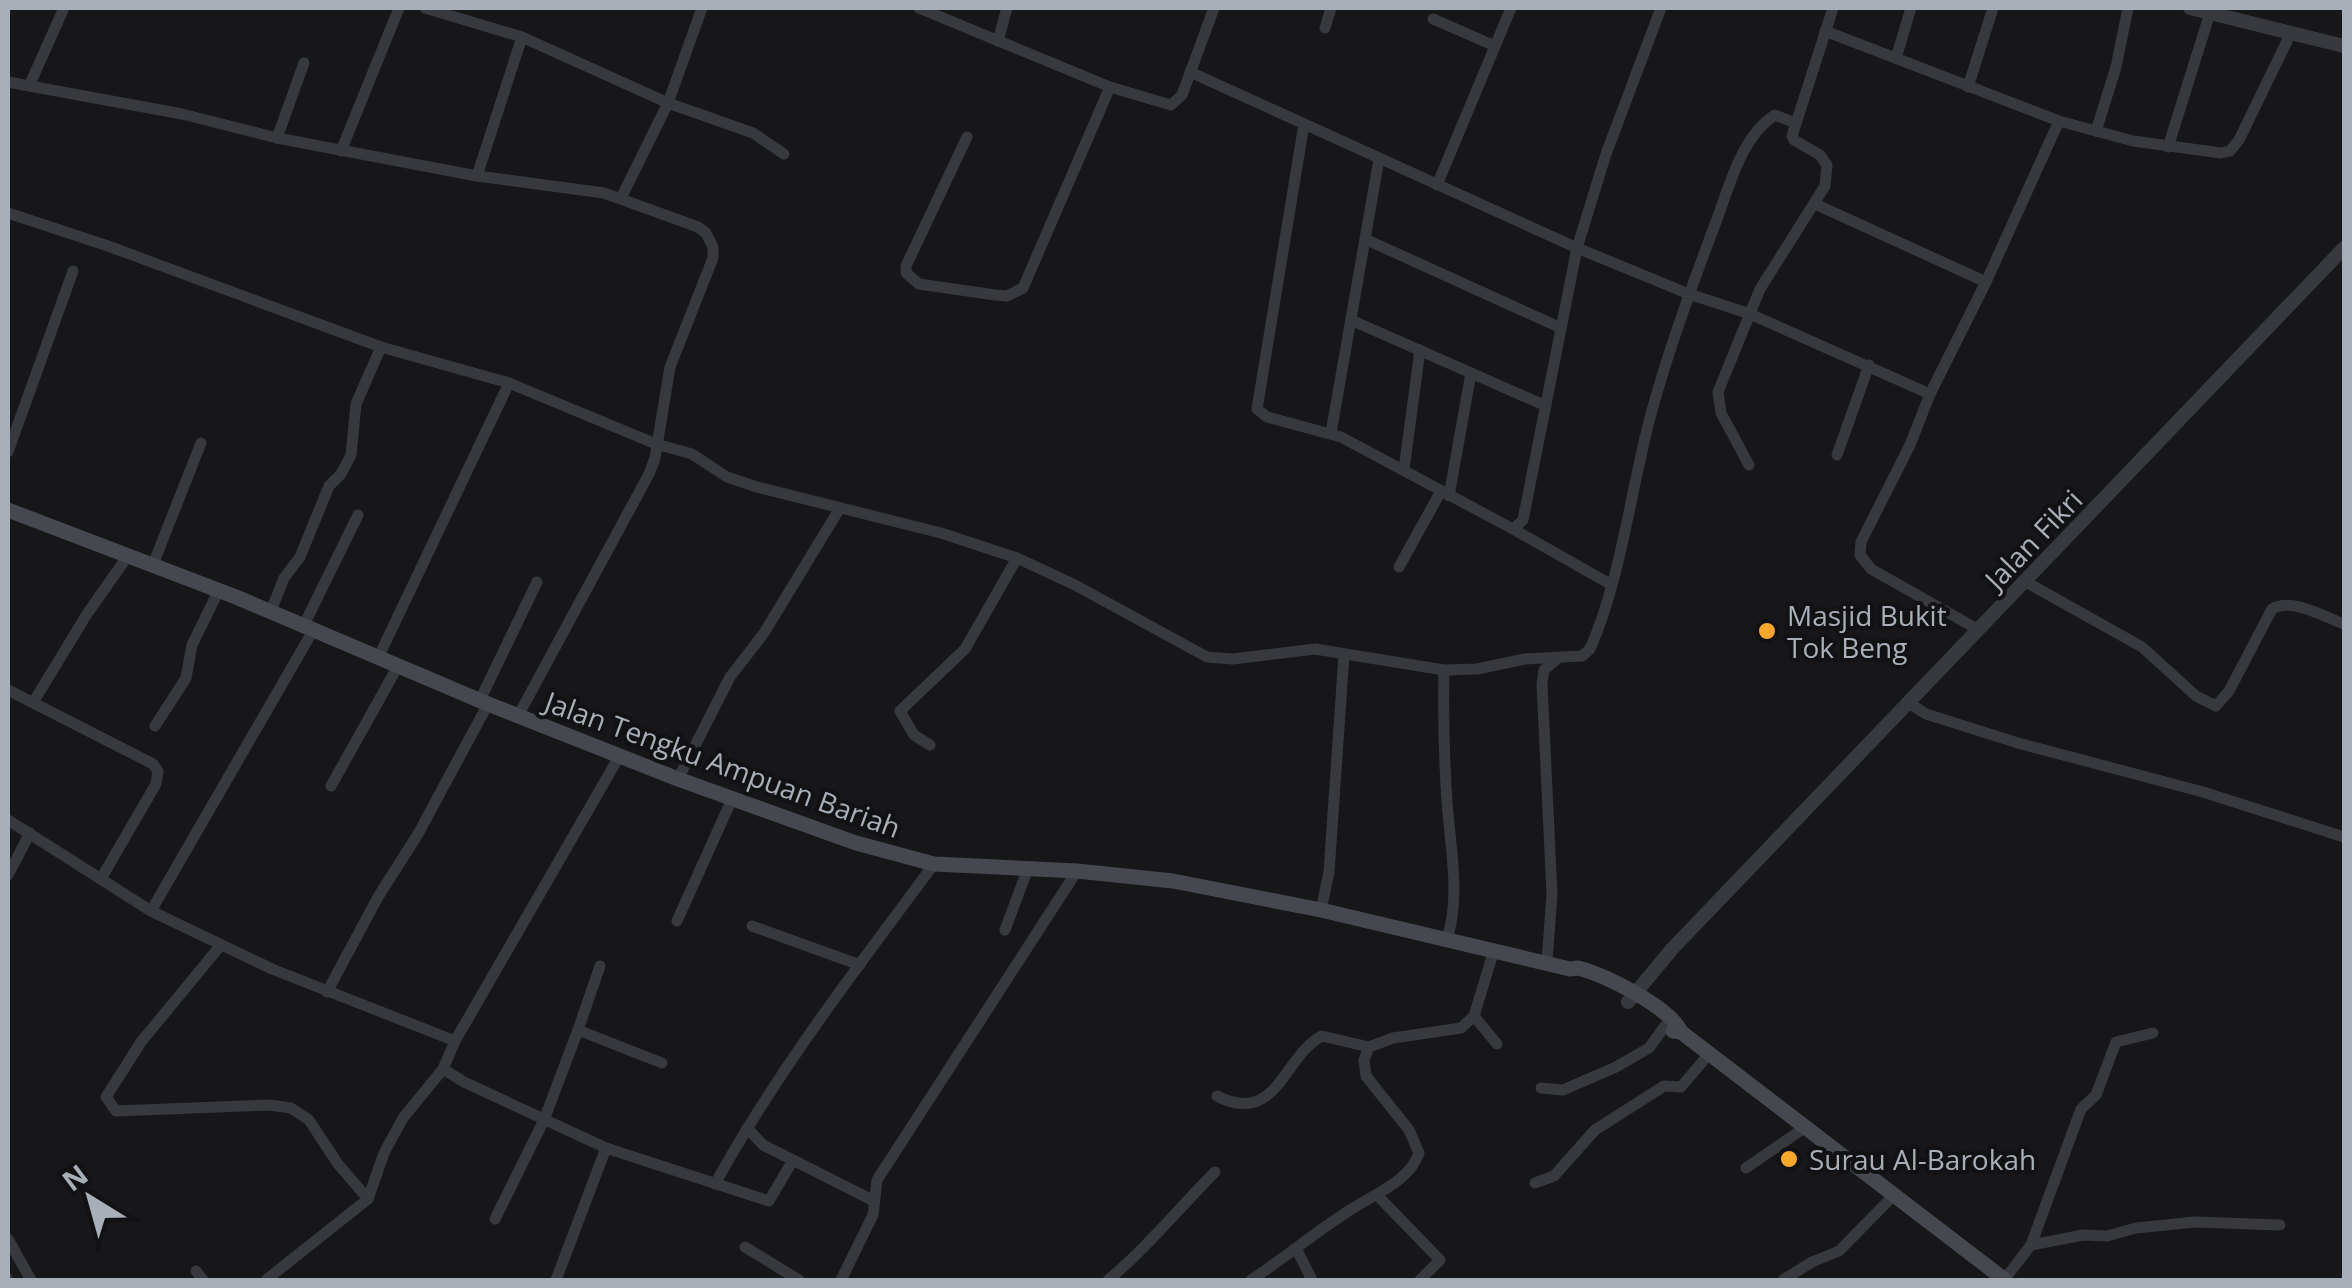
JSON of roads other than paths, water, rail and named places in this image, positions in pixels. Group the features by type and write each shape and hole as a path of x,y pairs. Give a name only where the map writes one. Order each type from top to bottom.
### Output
{"main road":[{"name":"Jalan Tengku Ampuan Bariah","path":"8,510 271,611 678,779 844,839 934,864 1076,871 1173,881 1587,970 1674,1027 1896,1194 2001,1279"}],"street":[{"path":"29,86 63,8"},
{"path":"341,151 399,8"},
{"path":"424,8 522,37 668,103 754,133 784,154"},
{"path":"621,198 668,103 702,8"},
{"path":"919,8 1110,87 1171,105 1182,94 1214,8"},
{"path":"998,40 1007,8"},
{"path":"1325,28 1331,8"},
{"path":"1436,185 1511,8"},
{"path":"1514,529 1523,520 1577,248 1606,154 1661,8"},
{"path":"1749,465 1718,402 1723,377 1760,289 1825,186 1827,165 1794,140 1795,123 1834,8"},
{"path":"1896,58 1911,8"},
{"path":"1968,87 1993,8"},
{"path":"2096,131 2116,67 2128,8"},
{"path":"2192,8 2344,46"},
{"path":"2168,147 2210,12"},
{"path":"1433,20 1495,46"},
{"path":"1825,31 2060,120 2168,147 2221,153 2230,151 2239,140 2291,33"},
{"path":"476,176 522,37"},
{"path":"277,138 304,63"},
{"path":"1190,72 1577,248 1689,294 1750,314 1930,394"},
{"path":"8,82 182,114 341,151 621,198 706,233 713,258 670,367 649,474 518,716"},
{"path":"967,137 906,266 906,274 919,284 1007,296 1023,288 1110,87"},
{"path":"8,213 381,347 509,383 656,444 692,454 727,476 757,487 941,533 1017,558 1207,657 1233,660 1315,649 1444,670 1478,670 1525,659 1582,656 1590,649 1652,412 1689,294 1736,168 1762,124 1775,115 1795,123"},
{"path":"1980,630 1871,570 1860,555 1862,542 2060,120"},
{"path":"1304,124 1257,409 1268,417 1331,433 1610,584"},
{"path":"1331,433 1380,159"},
{"path":"1815,204 1986,282"},
{"path":"1366,239 1561,328"},
{"name":"Jalan Fikri","path":"1628,996 2344,248"},
{"path":"8,452 73,271"},
{"path":"1351,320 1546,406"},
{"path":"271,611 284,578 300,557 329,486 351,455 356,404 381,347"},
{"path":"1404,470 1420,350"},
{"path":"1838,455 1869,365"},
{"path":"1399,567 1445,493 1470,373"},
{"path":"379,656 509,383"},
{"path":"152,567 201,443"},
{"path":"678,779 730,678 764,633 840,508"},
{"path":"151,910 309,627 358,516"},
{"path":"34,701 127,557"},
{"path":"930,745 914,735 900,711 965,649 1017,558"},
{"path":"328,992 378,897 418,834 538,582"},
{"path":"2026,582 2142,648 2196,696 2216,706 2229,691 2272,609 2278,605 2290,604 2344,624"},
{"path":"154,726 186,678 192,645 218,592"},
{"path":"1321,910 1329,872 1344,655"},
{"path":"1547,962 1552,894 1542,684 1544,670 1562,656"},
{"path":"1525,659 1535,668 1542,684"},
{"path":"331,786 398,666"},
{"path":"1444,670 1444,754 1454,893 1447,939"},
{"path":"8,690 152,764 158,771 156,784 102,878"},
{"path":"1908,702 1926,714 2018,743 2202,792 2344,837"},
{"path":"266,1280 368,1199 384,1153 403,1118 443,1070 455,1041 620,755"},
{"path":"678,921 732,798"},
{"path":"8,820 151,910 221,945 455,1041"},
{"path":"8,874 30,834"},
{"path":"715,1184 747,1128 934,864"},
{"path":"1006,930 1027,871"},
{"path":"844,1279 873,1215 877,1180 1076,871"},
{"path":"752,926 860,964"},
{"path":"221,945 132,1053 106,1097 108,1104 116,1111 292,1108 309,1120 338,1164 368,1199"},
{"name":"Jalan Fikri","path":"1628,996 1672,949"},
{"path":"1216,1096 1244,1103 1265,1097 1288,1075 1310,1042 1322,1036 1369,1047 1416,1034 1462,1028 1474,1016 1494,950"},
{"path":"495,1219 544,1120 600,966"},
{"path":"1541,1088 1563,1090 1616,1067 1649,1048 1674,1027 1655,986 1660,966"},
{"path":"1474,1016 1498,1044"},
{"path":"578,1030 662,1063"},
{"path":"2001,1279 2031,1246 2081,1109 2096,1095 2116,1042 2153,1033"},
{"path":"1251,1280 1355,1207 1378,1196 1415,1164 1419,1152 1408,1130 1366,1076 1364,1060 1369,1047"},
{"path":"1535,1183 1554,1176 1595,1130 1610,1120 1664,1086 1681,1087 1709,1054"},
{"path":"443,1070 606,1148 770,1202 793,1160"},
{"path":"1746,1168 1806,1126"},
{"path":"747,1128 763,1145 874,1200"},
{"path":"556,1280 606,1148"},
{"path":"1108,1280 1142,1252 1170,1216 1215,1172"},
{"path":"1783,1280 1839,1250 1896,1194"},
{"path":"1378,1196 1440,1260 1420,1280"},
{"path":"2031,1246 2083,1235 2107,1236 2136,1228 2194,1222 2280,1226"},
{"path":"8,1240 31,1280"},
{"path":"745,1247 799,1280"},
{"path":"1296,1250 1312,1280"}],"waterway":[{"path":"8,1273 12,1280"}],"place":[{"name":"Masjid Bukit Tok Beng","path":"1767,631"},
{"name":"Surau Al-Barokah","path":"1789,1159"}]}
